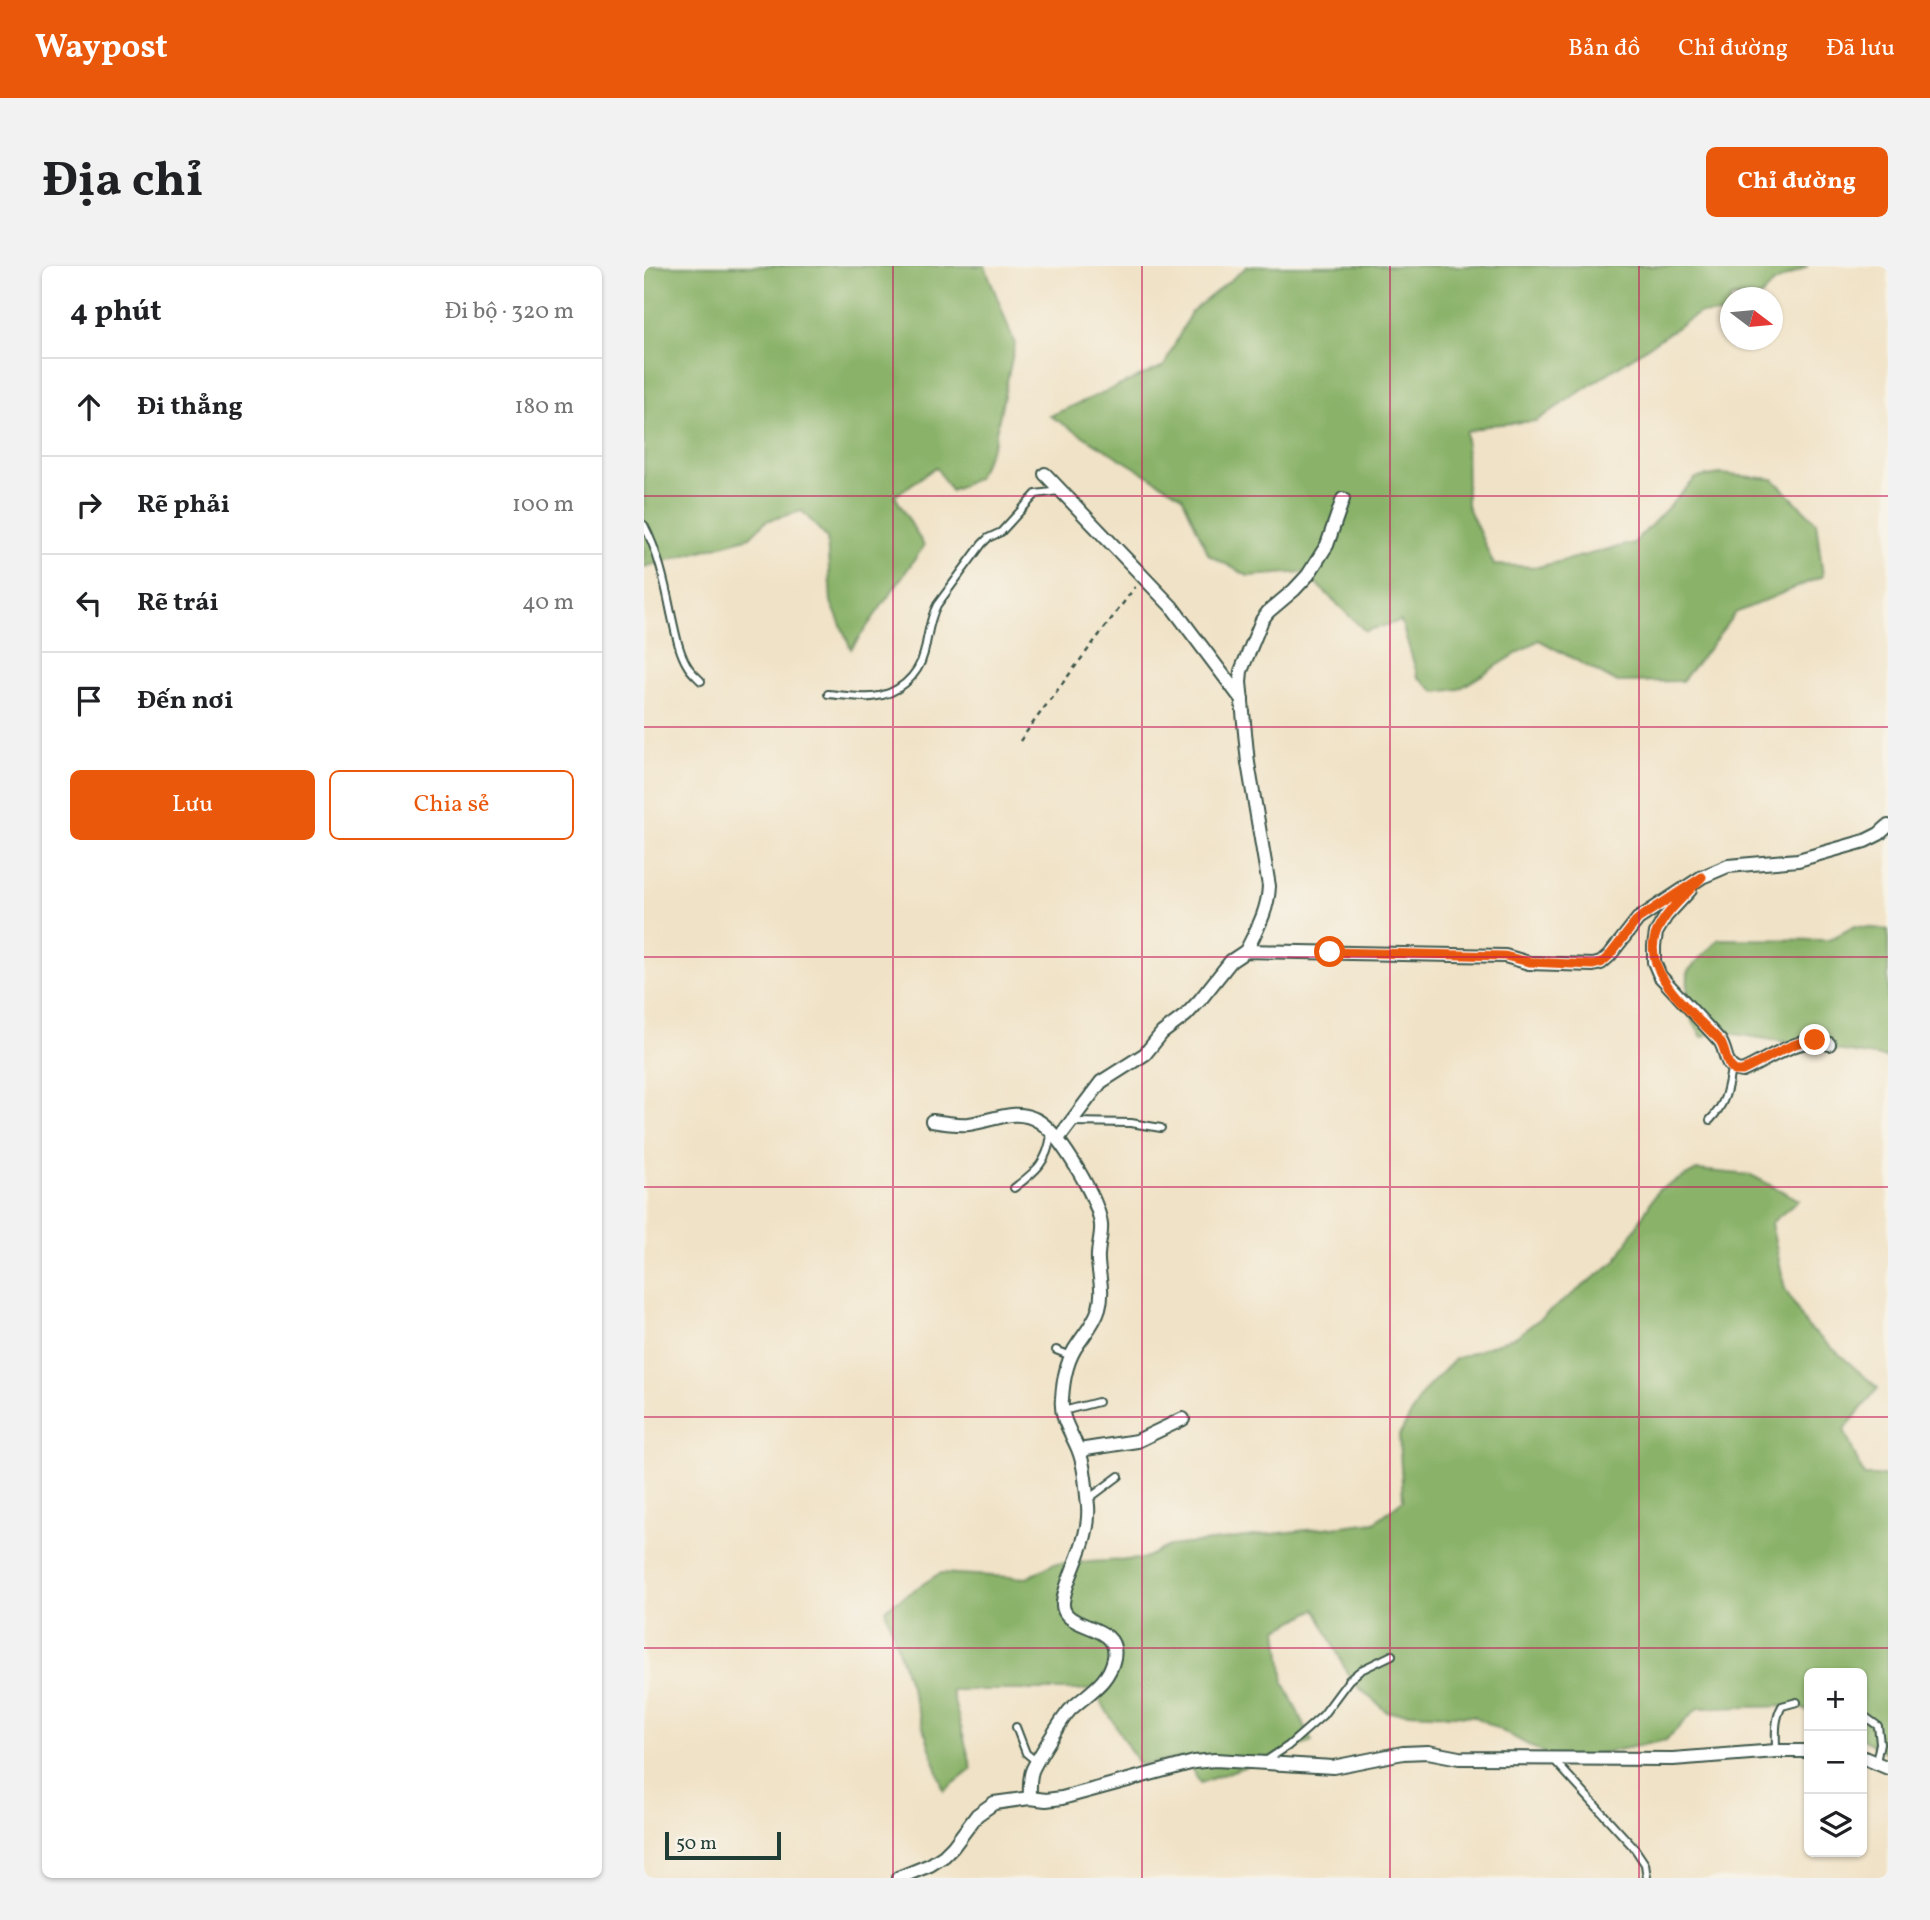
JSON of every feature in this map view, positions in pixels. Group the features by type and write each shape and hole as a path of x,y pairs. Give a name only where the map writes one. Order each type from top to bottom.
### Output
{"street":[{"path":"1045,474 1172,607 1242,700"},
{"path":"1055,1136 1071,1122 1101,1082 1145,1054 1162,1033 1186,1015 1231,961 1246,951 1264,915 1269,887 1248,763 1241,671 1262,620 1308,575 1327,545 1343,499"},
{"path":"1246,951 1497,955 1529,962 1593,965 1601,963 1609,956 1638,919 1702,877 1728,866 1798,860 1865,841 1888,826"},
{"path":"1702,877 1666,916 1656,933 1654,961 1660,976 1720,1041 1731,1069 1742,1071 1809,1040 1829,1044"},
{"path":"932,1121 965,1125 1008,1114 1028,1116 1040,1122 1055,1136 1081,1175 1100,1215 1097,1254 1102,1293 1099,1311 1088,1333 1071,1356 1061,1402 1064,1419 1079,1450 1084,1474 1088,1525 1062,1604 1065,1614 1072,1621 1103,1633 1112,1645 1115,1655 1109,1673 1096,1689 1069,1710 1037,1762 1030,1783 1030,1798"},
{"path":"1079,1450 1137,1441 1183,1419"},
{"path":"898,1878 944,1856 976,1815 994,1803 1062,1797 1194,1762 1214,1760 1333,1767 1404,1753 1428,1752 1459,1758 1673,1759 1804,1751"}],"lane":[{"path":"828,694 873,697 892,691 907,682 922,661 932,614 982,544 1001,533 1036,494 1061,491"},
{"path":"644,525 652,541 684,660 701,681"},
{"path":"1710,1120 1725,1099 1731,1069"},
{"path":"1071,1122 1131,1123 1161,1128"},
{"path":"1014,1188 1043,1163 1055,1136"},
{"path":"1056,1350 1071,1356"},
{"path":"1063,1411 1098,1402"},
{"path":"1087,1500 1119,1476"},
{"path":"1261,1764 1288,1745 1323,1714 1349,1680 1361,1670 1392,1655"},
{"path":"1776,1751 1778,1713 1782,1706 1797,1702"},
{"path":"1867,1718 1878,1726 1882,1765"},
{"path":"1016,1727 1026,1753 1037,1762"},
{"path":"1552,1758 1635,1849 1645,1864 1647,1878"}],"path":[{"path":"1020,741 1143,576"}],"green space":[{"path":"644,266 985,266 1015,344 994,442 977,478 951,491 936,467 895,496 924,546 851,649 831,602 827,538 802,511 766,521 750,537 644,567"},
{"path":"1248,266 1808,266 1770,287 1720,287 1720,314 1699,313 1536,421 1490,425 1466,432 1467,505 1494,565 1538,567 1634,543 1696,478 1720,474 1773,479 1816,522 1823,576 1735,613 1682,681 1616,682 1539,640 1459,689 1436,692 1418,677 1401,621 1365,631 1304,572 1248,576 1209,555 1182,496 1050,416 1164,366 1191,312"},
{"path":"1855,926 1888,930 1888,1058 1715,1031 1702,1037 1687,1012 1688,971 1719,939 1829,940"},
{"path":"1697,1170 1751,1175 1799,1200 1771,1223 1785,1289 1807,1326 1878,1388 1844,1430 1864,1476 1888,1476 1888,1756 1867,1742 1867,1668 1804,1668 1804,1709 1798,1706 1698,1708 1666,1740 1560,1762 1474,1716 1387,1712 1351,1681 1316,1609 1278,1629 1284,1683 1312,1742 1200,1783 1185,1758 1139,1765 1094,1690 951,1690 972,1769 944,1791 885,1609 940,1573 1027,1578 1053,1564 1143,1559 1169,1546 1375,1522 1403,1500 1399,1436 1423,1392 1455,1359 1517,1336 1616,1261 1658,1190"}],"route":[{"path":"1330,952 1505,956 1529,962 1593,965 1601,963 1609,956 1638,919 1702,877 1666,916 1656,933 1654,961 1660,976 1720,1041 1728,1064 1735,1071 1742,1071 1795,1045 1815,1040"}]}
